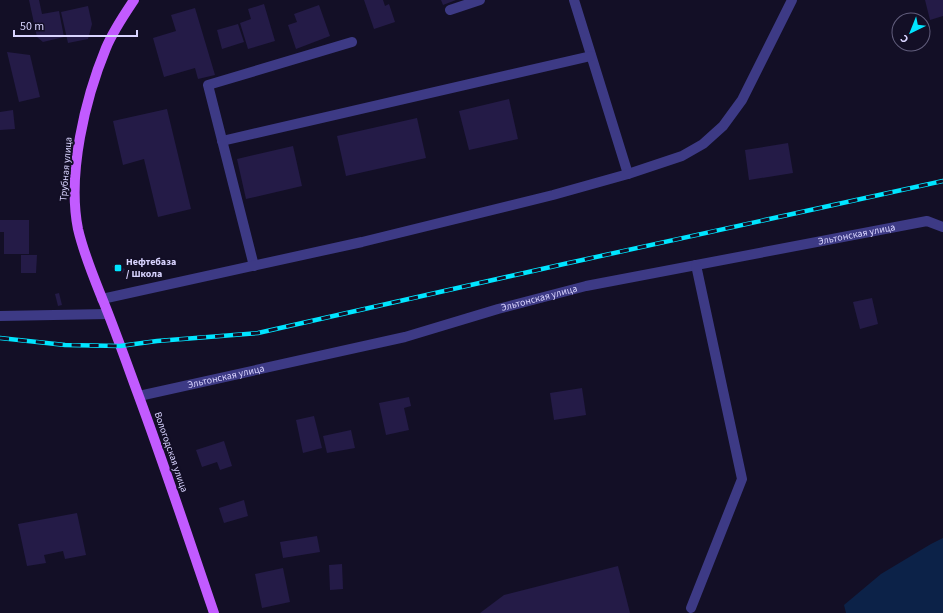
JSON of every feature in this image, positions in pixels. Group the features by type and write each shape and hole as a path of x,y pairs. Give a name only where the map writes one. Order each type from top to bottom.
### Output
{"main road":[{"name":"Трубная улица","path":"102,299 90,269 78,229 75,207 78,148 85,116 102,60 120,21 134,0"},
{"name":"Вологодская улица","path":"102,299 139,396 214,613"}],"street":[{"path":"450,10 480,0"},
{"path":"574,0 628,174"},
{"path":"102,299 362,242 538,199 628,174 682,156 702,144 723,126 742,100 792,0"},
{"path":"254,266 208,85 352,42"},
{"path":"222,141 591,56"},
{"name":"Эльтонская улица","path":"139,396 405,337 498,309 586,286 927,221 943,227"},
{"path":"691,608 742,479 696,265"},
{"path":"0,316 108,314"}],"water":[{"path":"943,538 943,613 846,613 844,605 881,574"}],"building":[{"path":"29,0 39,0 42,14 59,11 64,37 43,42 37,37"},
{"path":"364,0 383,0 385,6 389,4 395,22 374,29"},
{"path":"441,0 456,0 443,5"},
{"path":"925,0 943,0 943,16 931,20 931,12 928,12"},
{"path":"264,4 275,41 248,49 240,23 251,19 248,9"},
{"path":"319,5 330,36 296,49 288,25 297,22 294,14"},
{"path":"88,6 92,24 88,39 68,43 61,12"},
{"path":"195,8 215,75 198,79 195,68 164,77 153,38 176,31 171,15"},
{"path":"238,24 244,42 222,49 217,30"},
{"path":"7,52 30,55 40,97 19,102"},
{"path":"509,99 518,139 469,150 459,111"},
{"path":"167,109 191,209 158,217 144,159 123,165 113,121"},
{"path":"13,110 15,129 0,130 0,112"},
{"path":"417,118 426,158 346,176 337,136"},
{"path":"788,143 793,173 749,180 745,150"},
{"path":"293,146 302,186 246,199 237,159"},
{"path":"0,220 29,220 29,254 4,254 4,232 0,232"},
{"path":"21,255 37,255 36,273 21,273"},
{"name":"Нефтебаза / Школа","path":"114,264 125,269 123,273 112,267"},
{"path":"59,293 62,305 58,306 55,294"},
{"path":"872,298 878,324 860,329 853,302"},
{"path":"582,388 586,415 554,420 550,393"},
{"path":"409,397 411,406 404,408 409,430 386,435 379,403"},
{"path":"314,416 322,448 303,453 296,420"},
{"path":"351,430 355,448 327,453 323,436"},
{"path":"224,441 232,466 220,470 217,462 202,467 196,450"},
{"path":"244,500 248,516 224,523 219,508"},
{"path":"77,513 86,555 65,559 63,551 44,555 46,563 27,566 18,524"},
{"path":"317,536 320,552 283,558 280,542"},
{"path":"342,564 343,589 330,590 329,565"},
{"path":"618,566 630,613 480,613 504,595"},
{"path":"283,568 290,602 262,608 255,574"}],"railway":[{"path":"0,338 65,345 120,346 157,341 258,333 943,181"}],"place":[{"name":"Нефтебаза / Школа","path":"118,268"}]}
